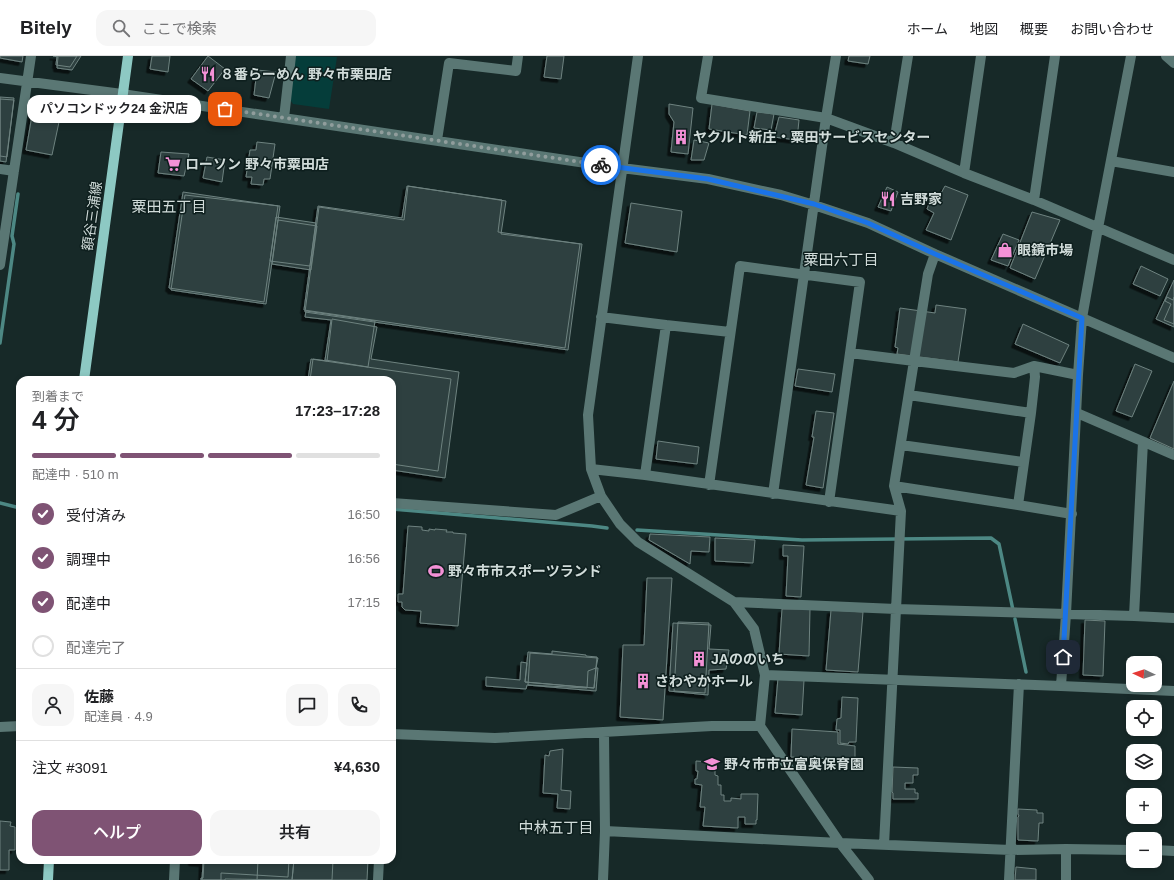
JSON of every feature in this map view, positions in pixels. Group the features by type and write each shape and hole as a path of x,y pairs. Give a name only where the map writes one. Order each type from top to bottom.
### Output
{"main road":[{"name":"額谷三浦線","path":"85,376 128,56"},
{"path":"48,880 49,864"}],"street":[{"path":"0,265 31,56"},
{"path":"284,118 291,56"},
{"path":"437,140 449,60 516,71 518,56"},
{"path":"638,56 588,415 591,469 601,496 620,524 638,542 734,602 754,629 765,675 760,726 840,843 869,880"},
{"path":"708,56 701,98 826,118 894,143 964,173 1034,200 1174,260"},
{"path":"772,494 836,56"},
{"path":"894,143 908,56"},
{"path":"964,173 981,56"},
{"path":"1034,200 1055,56"},
{"path":"1061,686 1082,318 1131,56"},
{"path":"1166,56 1174,63"},
{"path":"0,78 122,94 622,168 708,179 814,204 868,223 935,254 1174,358"},
{"path":"1111,161 1174,172"},
{"path":"0,169 14,171"},
{"path":"884,844 901,511 894,486 928,274 935,254"},
{"path":"709,485 740,266 804,274 860,282 829,502"},
{"path":"601,317 666,326 730,332"},
{"path":"644,475 666,326"},
{"path":"850,353 1014,373 1034,366 1078,375"},
{"path":"1018,505 1031,413 1035,377 1034,366"},
{"path":"909,395 1031,413"},
{"path":"1077,413 1174,455"},
{"path":"1134,616 1142,442"},
{"path":"901,445 1023,462"},
{"path":"591,469 901,511"},
{"path":"894,486 1072,514"},
{"path":"396,503 556,515 601,496"},
{"path":"734,602 896,610 1174,618"},
{"path":"765,675 1174,691"},
{"path":"1009,880 1019,684"},
{"path":"0,728 16,726"},
{"path":"396,734 495,738 712,726 760,726"},
{"path":"603,880 605,831 604,732"},
{"path":"605,831 1011,850 1126,850"},
{"path":"1066,849 1066,880"},
{"path":"1162,850 1174,851"},
{"path":"174,880 176,864"},
{"path":"378,864 378,880"}],"shaded area":[{"path":"295,56 337,57 329,109 293,104 289,98"}],"building":[{"path":"0,56 23,56 22,62 0,58"},
{"path":"53,56 81,56 72,70 57,68 58,57"},
{"path":"57,56 77,56 70,67 56,65"},
{"path":"152,56 170,56 168,72 150,69"},
{"name":"８番らーめん 野々市栗田店","path":"208,56 225,69 208,91 191,79"},
{"path":"547,56 564,56 561,79 544,77"},
{"path":"849,56 870,56 868,64 848,61"},
{"path":"257,70 276,72 269,98 254,95"},
{"path":"0,97 14,98 7,157 0,156"},
{"path":"0,99 14,100 6,162 0,161"},
{"path":"34,104 62,108 52,155 26,150"},
{"name":"ヤクルト新庄・粟田サービスセンター","path":"669,104 693,108 688,154 671,152 674,122 669,114"},
{"path":"712,104 750,111 747,135 709,129"},
{"path":"757,112 774,114 771,130 754,128"},
{"path":"779,117 799,120 797,140 774,137"},
{"path":"694,140 709,143 704,160 691,160"},
{"path":"257,142 275,144 270,179 264,179 263,185 251,184 252,177 246,177 250,150 256,150"},
{"name":"ローソン 野々市粟田店","path":"161,152 189,154 184,176 158,173"},
{"path":"207,157 225,160 222,182 203,178"},
{"path":"407,186 502,200 498,232 580,244 565,348 304,310 318,206 402,218"},
{"path":"408,186 506,201 501,234 582,244 568,350 305,312 319,207 404,220"},
{"path":"945,186 968,195 951,240 926,230 934,213 927,209 932,196 939,197"},
{"name":"吉野家","path":"887,187 898,192 891,211 878,207"},
{"path":"183,192 278,206 264,302 169,288"},
{"path":"185,195 280,206 266,304 171,290"},
{"path":"631,203 682,211 677,252 625,243"},
{"path":"1032,212 1060,220 1035,279 1010,268"},
{"path":"276,217 316,223 310,266 270,261"},
{"path":"278,220 317,226 311,270 272,264"},
{"name":"眼鏡市場","path":"1003,234 1019,240 1008,266 991,260"},
{"path":"1141,266 1168,279 1160,296 1133,284"},
{"path":"1174,280 1174,327 1156,319"},
{"path":"1167,297 1173,300 1174,297 1174,324 1164,320 1171,304 1165,301"},
{"path":"936,305 966,309 958,362 897,354 898,348 895,347 900,308 935,313"},
{"path":"306,311 375,321 368,367 325,360 331,320 305,317"},
{"path":"332,319 377,327 371,359 459,372 445,478 396,471 396,376 311,376 313,359 327,361"},
{"path":"1023,324 1069,345 1060,363 1015,344"},
{"path":"311,359 451,379 438,471 396,465 396,376 309,376"},
{"path":"1135,364 1152,371 1132,417 1116,411"},
{"path":"798,369 835,374 832,392 795,386"},
{"path":"1174,381 1174,449 1150,438"},
{"path":"816,411 834,413 823,488 806,485 814,437 812,437"},
{"path":"658,441 699,447 697,464 656,459"},
{"name":"野々市市スポーツランド","path":"408,526 422,527 422,530 429,531 429,529 435,529 447,530 446,532 466,534 458,626 420,623 421,611 405,610 402,607 402,602 398,602 398,594 403,594"},
{"path":"650,534 710,537 709,552 691,551 690,564 649,540"},
{"path":"715,538 755,540 753,563 715,561"},
{"path":"783,545 804,546 801,597 786,596 788,556 783,556"},
{"name":"さわやかホール","path":"647,578 672,578 663,720 620,717 623,645 644,645"},
{"path":"782,609 810,609 809,656 779,654"},
{"path":"831,610 863,612 858,672 826,670"},
{"path":"1085,620 1105,621 1103,676 1083,675"},
{"name":"JAののいち","path":"678,622 709,623 705,693 674,691"},
{"name":"JAののいち","path":"673,623 711,625 709,649 729,650 726,669 709,670 708,695 669,691"},
{"path":"552,651 597,657 594,688 525,682 528,652 552,654"},
{"path":"530,653 598,658 596,668 588,671 587,688 528,685"},
{"path":"521,662 527,663 525,682 594,688 596,668 598,668 596,691 527,685 526,689 486,686 486,677 520,680"},
{"path":"778,678 804,680 802,715 775,713"},
{"path":"842,697 858,698 856,742 849,742 848,744 840,743 840,730 836,730 837,719 841,718"},
{"path":"792,729 838,732 838,744 855,746 855,760 791,757"},
{"path":"563,749 561,790 571,791 570,809 557,808 558,794 543,793 545,755 549,756 550,751"},
{"path":"696,761 712,762 712,764 715,765 715,775 718,776 718,785 721,785 721,795 724,795 724,801 731,801 731,798 741,799 741,794 758,794 756,824 745,824 745,817 738,817 738,828 703,826 705,807 700,807 702,785 695,784 698,771 696,771"},
{"path":"893,767 918,768 918,775 913,775 913,783 905,783 905,789 915,789 915,793 918,793 918,799 893,799"},
{"path":"1018,809 1037,810 1037,813 1043,813 1043,823 1039,823 1038,841 1018,840"},
{"path":"0,821 11,822 10,826 15,827 15,850 9,850 9,870 0,870"},
{"path":"203,864 294,864 292,880 202,880"},
{"path":"204,864 289,864 288,877 221,873 221,880 201,880 201,878 203,878"},
{"path":"258,864 333,864 332,880 257,880"},
{"path":"294,864 368,864 367,880 292,880"},
{"path":"1016,867 1036,869 1036,880 1015,880"}],"waterway":[{"path":"0,343 14,244 12,236 18,194"},
{"path":"0,503 16,507"},
{"path":"396,509 607,528"},
{"path":"637,530 802,540 991,538 999,544 1013,610"},
{"path":"1015,619 1026,672"}],"way so far":[{"path":"225,109 601,165"}],"place":[{"name":"８番らーめん 野々市栗田店","path":"208,74"},
{"name":"パソコンドック24 金沢店","path":"225,109"},
{"name":"ヤクルト新庄・粟田サービスセンター","path":"681,137"},
{"name":"ローソン 野々市粟田店","path":"173,164"},
{"name":"吉野家","path":"888,199"},
{"name":"眼鏡市場","path":"1005,250"},
{"name":"野々市市スポーツランド","path":"436,571"},
{"name":"JAののいち","path":"699,659"},
{"name":"さわやかホール","path":"643,681"},
{"name":"野々市市立富奥保育園","path":"712,764"}],"district":[{"name":"粟田五丁目","path":"169,207"},
{"name":"粟田六丁目","path":"841,260"},
{"name":"中林五丁目","path":"556,828"}],"route":[{"path":"601,165 708,179 814,204 868,223 1082,318 1063,657"}]}
